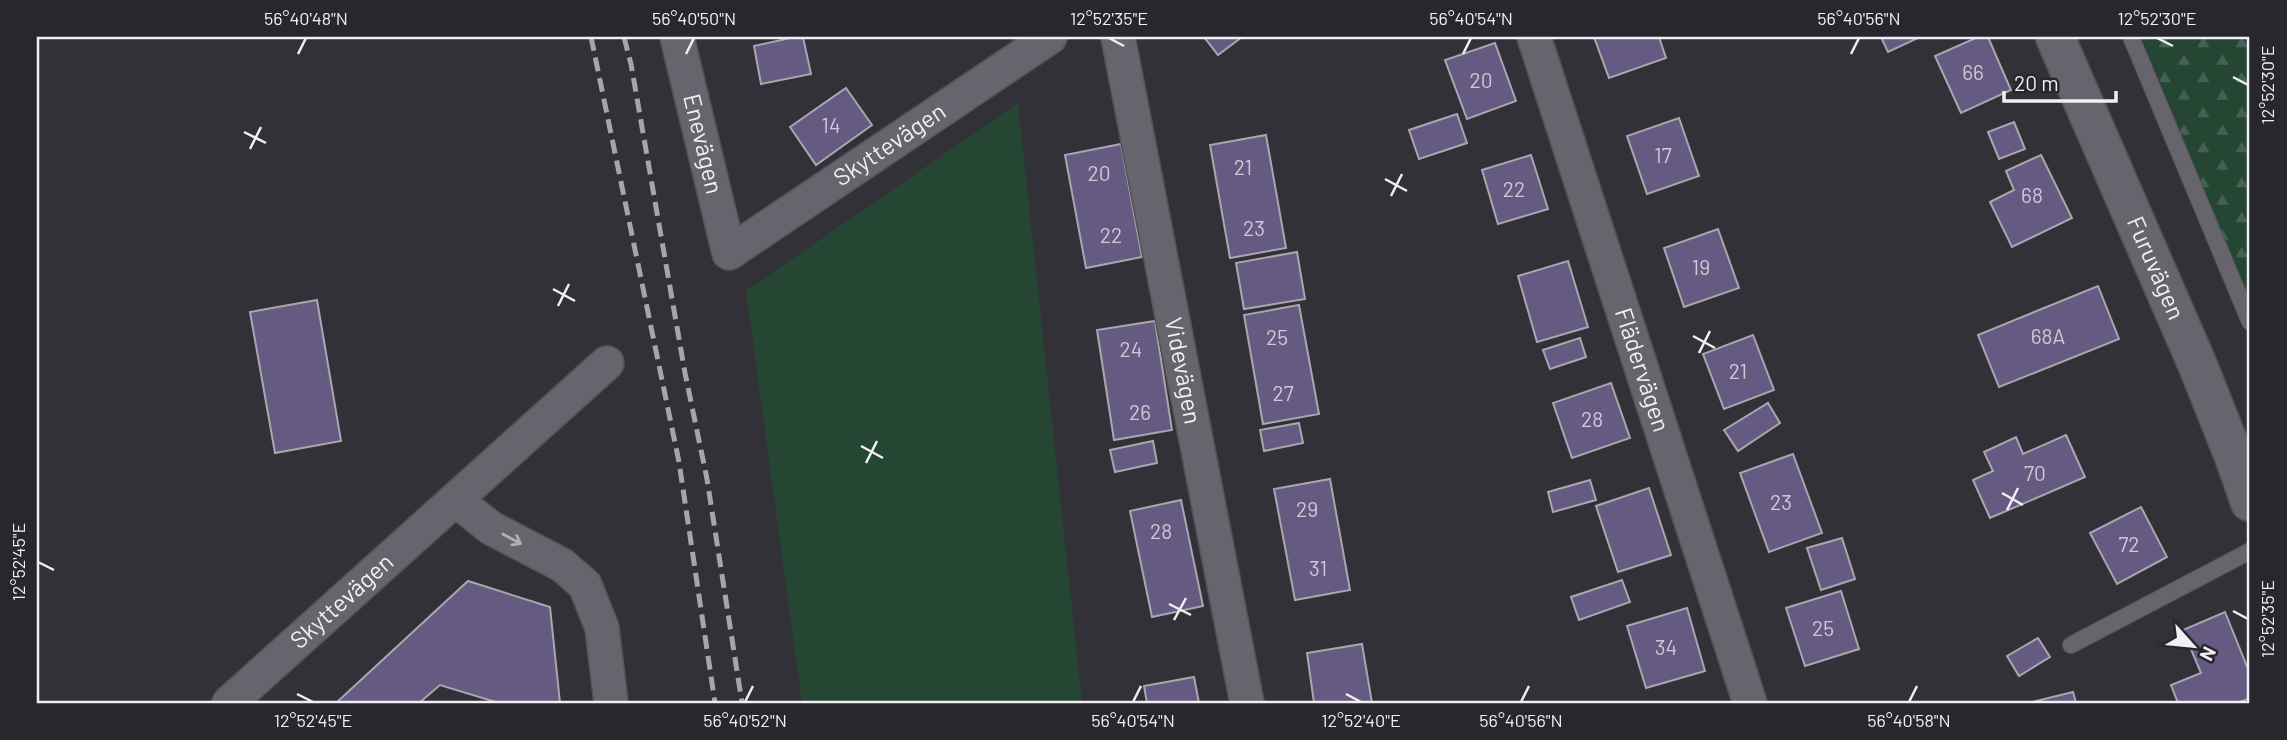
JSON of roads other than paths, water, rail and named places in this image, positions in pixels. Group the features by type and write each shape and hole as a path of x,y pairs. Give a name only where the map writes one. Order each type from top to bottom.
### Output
{"street":[{"name":"Enevägen","path":"677,37 729,253"},
{"name":"Skyttevägen","path":"729,253 1050,37"},
{"name":"Videvägen","path":"1118,37 1247,703"},
{"name":"Flädervägen","path":"1534,37 1750,703"},
{"name":"Furuvägen","path":"2055,37 2198,366 2250,502"},
{"name":"Skyttevägen","path":"229,703 607,363"},
{"path":"456,500 491,528 562,565 584,585 602,628 611,703"}],"lane":[{"path":"2132,37 2250,322"},
{"path":"2071,645 2250,551"}],"railway":[{"path":"591,37 679,462 715,703"},
{"path":"624,37 707,479 742,703"}]}
